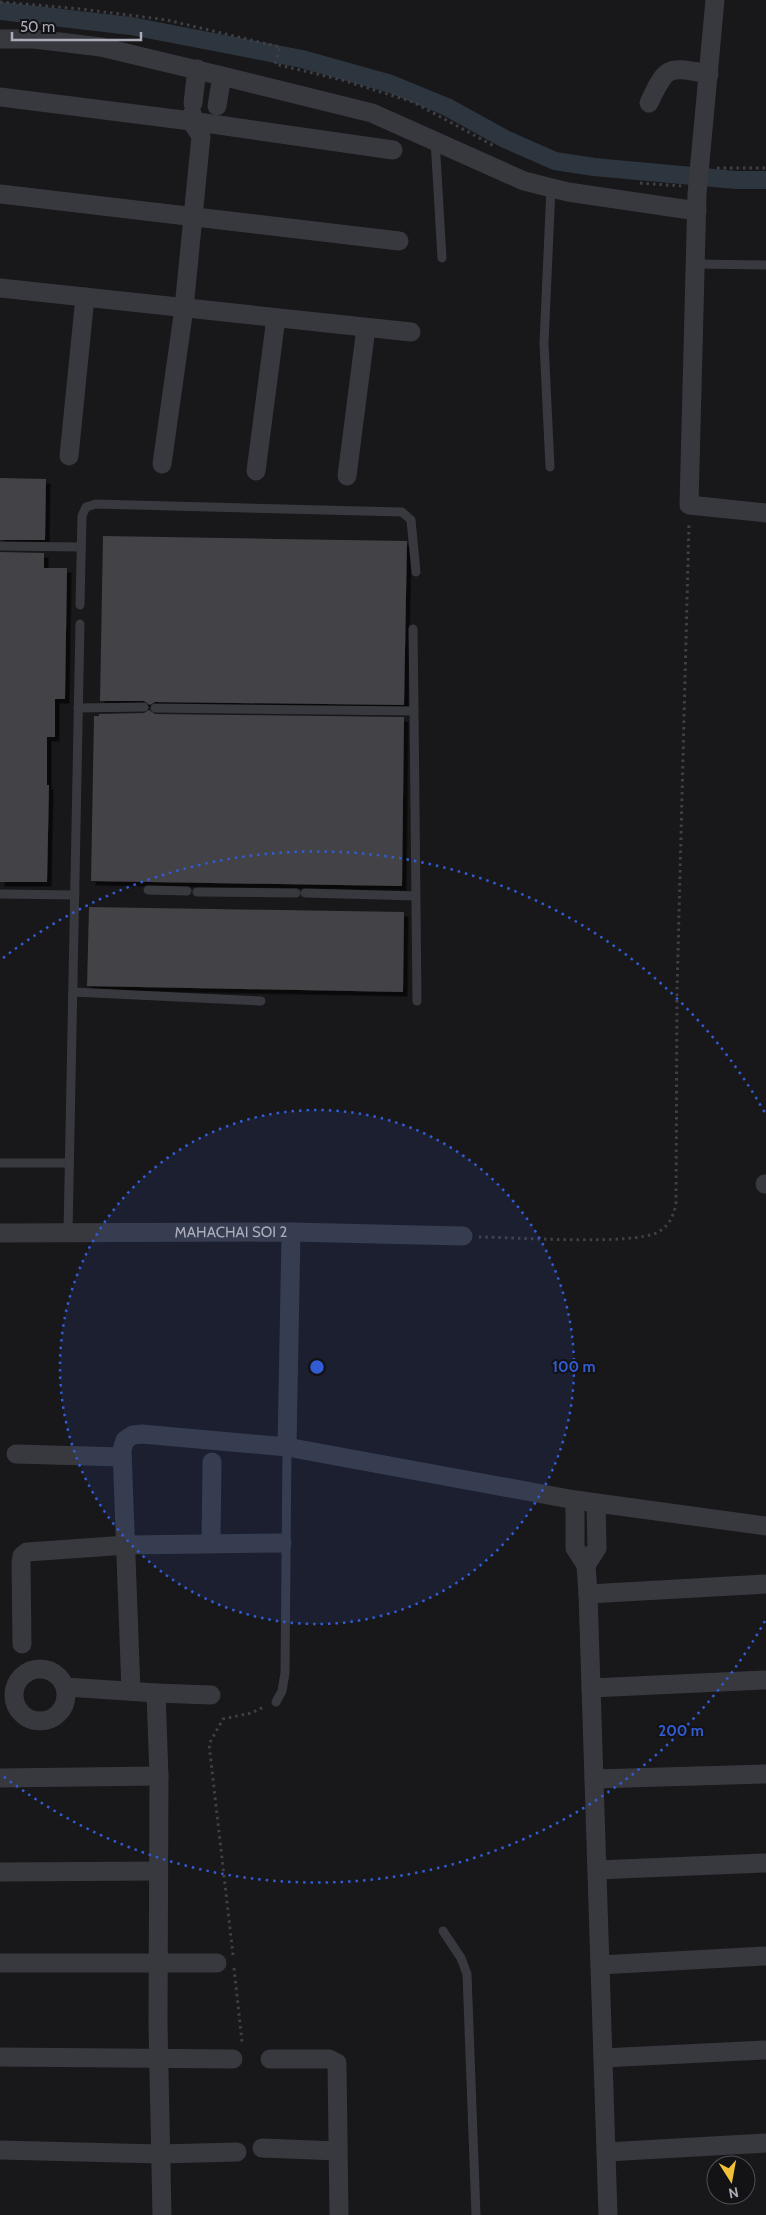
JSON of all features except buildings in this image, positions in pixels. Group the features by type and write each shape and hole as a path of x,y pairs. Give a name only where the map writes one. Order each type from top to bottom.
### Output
{"street":[{"path":"715,0 699,186 689,505 766,513"},
{"path":"0,39 34,39 101,46 372,114 434,140 485,165 524,180 568,192 699,186"},
{"path":"649,103 659,81 668,70 676,68 708,74"},
{"path":"162,464 184,308 203,117 197,70"},
{"path":"203,117 222,76"},
{"path":"0,97 203,117 392,150"},
{"path":"0,194 399,240"},
{"path":"0,288 411,332"},
{"path":"69,456 85,297"},
{"path":"256,471 276,318"},
{"path":"347,476 366,328"},
{"path":"288,1447 291,1232"},
{"name":"MAHACHAI SOI 2","path":"0,1233 291,1232 463,1236"},
{"path":"131,1691 122,1457 125,1440 133,1435 142,1434 288,1447 576,1500 766,1526"},
{"path":"16,1454 122,1457"},
{"path":"211,1543 212,1462"},
{"path":"576,1500 575,1548 586,1565 588,1594 608,2215"},
{"path":"586,1565 597,1548 596,1503"},
{"path":"22,1644 21,1563 22,1556 27,1552 126,1545 282,1543"},
{"path":"588,1594 766,1584"},
{"path":"48,1669 56,1673 66,1687 67,1696 59,1714 41,1721 32,1720 23,1715 7,1697 18,1681 30,1670 48,1669"},
{"path":"591,1688 766,1680"},
{"path":"66,1687 211,1695"},
{"path":"156,1693 159,1776 158,2057 162,2215"},
{"path":"594,1779 766,1774"},
{"path":"0,1778 159,1776"},
{"path":"597,1870 766,1863"},
{"path":"0,1872 158,1871"},
{"path":"600,1965 766,1956"},
{"path":"0,1963 158,1961 217,1963"},
{"path":"603,2058 766,2050"},
{"path":"0,2057 233,2059"},
{"path":"270,2059 329,2059 337,2063 339,2215"},
{"path":"606,2152 766,2143"},
{"path":"262,2148 338,2151"},
{"path":"0,2150 160,2154 237,2152"}],"lane":[{"path":"434,140 442,258"},
{"path":"550,467 544,343 551,188"},
{"path":"696,264 766,265"},
{"path":"80,605 82,516 86,507 96,504 402,512 411,520 416,572"},
{"path":"0,546 81,547"},
{"path":"68,1233 80,624"},
{"path":"413,628 417,1001"},
{"path":"78,708 144,707"},
{"path":"155,708 414,711"},
{"path":"148,890 416,896"},
{"path":"0,894 75,895"},
{"path":"73,992 260,1001"},
{"path":"0,1163 69,1163"},
{"path":"276,1702 282,1691 285,1673 288,1447"},
{"path":"443,1931 461,1958 467,1974 476,2215"}],"path":[{"path":"0,2 81,9 167,20 280,47 275,64 342,80 413,102 502,150"},
{"path":"633,182 699,186 766,168"},
{"path":"463,1236 624,1239 656,1233 670,1222 676,1205 677,992 689,505"},
{"path":"242,2042 210,1744 223,1718 251,1713 276,1702"}],"waterway":[{"path":"0,11 131,26 302,59 391,84 447,107 505,139 555,161 594,167 736,180 766,180"}]}
